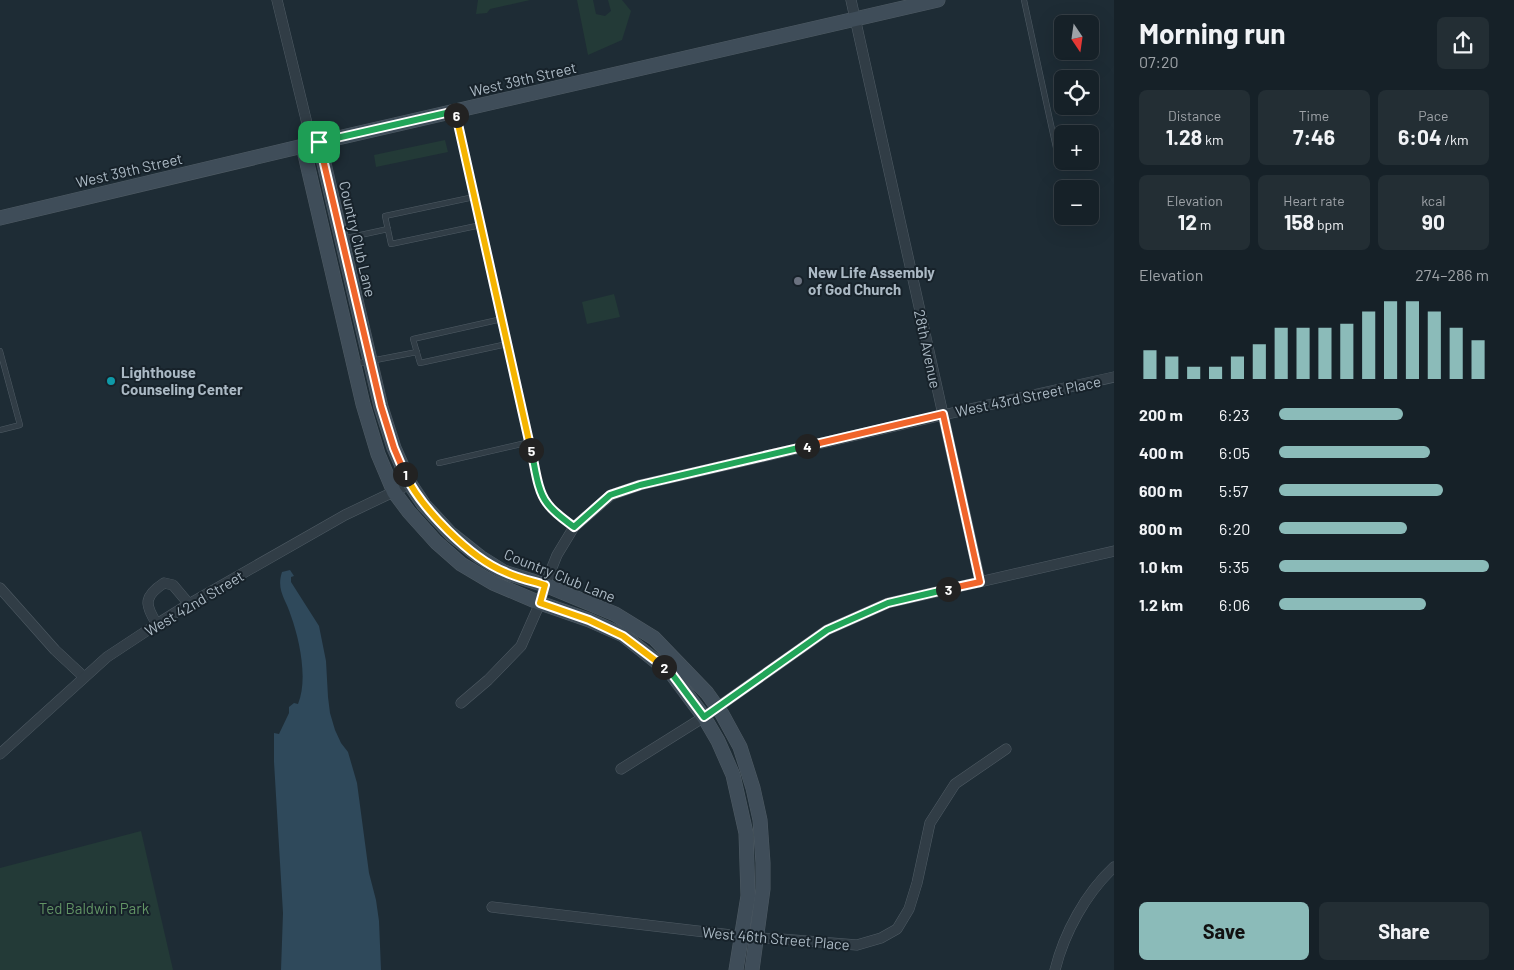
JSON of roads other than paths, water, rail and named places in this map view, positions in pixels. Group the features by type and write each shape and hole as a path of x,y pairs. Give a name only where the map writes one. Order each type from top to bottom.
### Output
{"street":[{"name":"Country Club Lane","path":"277,0 312,144 363,404 378,454 394,492 408,512 436,542 461,564 493,583 540,603 589,620 623,636 672,674 704,717 733,775 746,833 748,896 736,970"},
{"name":"28th Avenue","path":"852,0 980,582"},
{"name":"West 39th Street","path":"0,218 938,0"},
{"name":"Country Club Lane","path":"312,144 342,239 381,406 394,448 410,484 424,505 451,534 480,557 504,572 545,585 614,614 654,638 707,693 740,747 753,788 760,820 763,863 763,889 752,970"},
{"name":"West 43rd Street Place","path":"540,603 557,555 574,527 610,495 640,485 943,414 1114,377"},
{"name":"West 42nd Street","path":"0,754 107,657 157,624 188,604 345,515 410,484"},
{"path":"621,769 704,717 827,630 866,611 888,603 1114,551"},
{"path":"157,624 150,614 147,603 151,591 164,582 173,585 188,604"},
{"path":"0,588 55,650 84,677"},
{"path":"461,703 488,680 520,646 540,603"},
{"name":"West 46th Street Place","path":"492,907 741,937 857,945 881,938 897,929 910,909 930,823 955,784 1006,749"},
{"path":"1055,970 1075,918 1103,878 1114,867"}],"lane":[{"path":"1024,0 1054,139"},
{"path":"455,111 541,492 545,502 574,527"},
{"path":"474,197 385,216 391,244 481,225"},
{"path":"342,239 388,229"},
{"path":"502,319 413,339 420,363 508,344"},
{"path":"0,351 20,425 0,430"},
{"path":"354,364 417,352"},
{"path":"439,463 530,442"}],"water":[{"path":"290,570 294,576 291,577 291,582 319,626 326,661 330,713 341,743 348,752 357,783 369,873 379,921 381,970 281,970 283,913 274,733 279,734 289,713 289,707 294,703 298,704 303,672 297,637 280,584 282,572"}],"place":[{"name":"New Life Assembly of God Church","path":"798,281"},
{"name":"Lighthouse Counseling Center","path":"111,381"}],"park label":[{"name":"Ted Baldwin Park","path":"94,908"}]}
